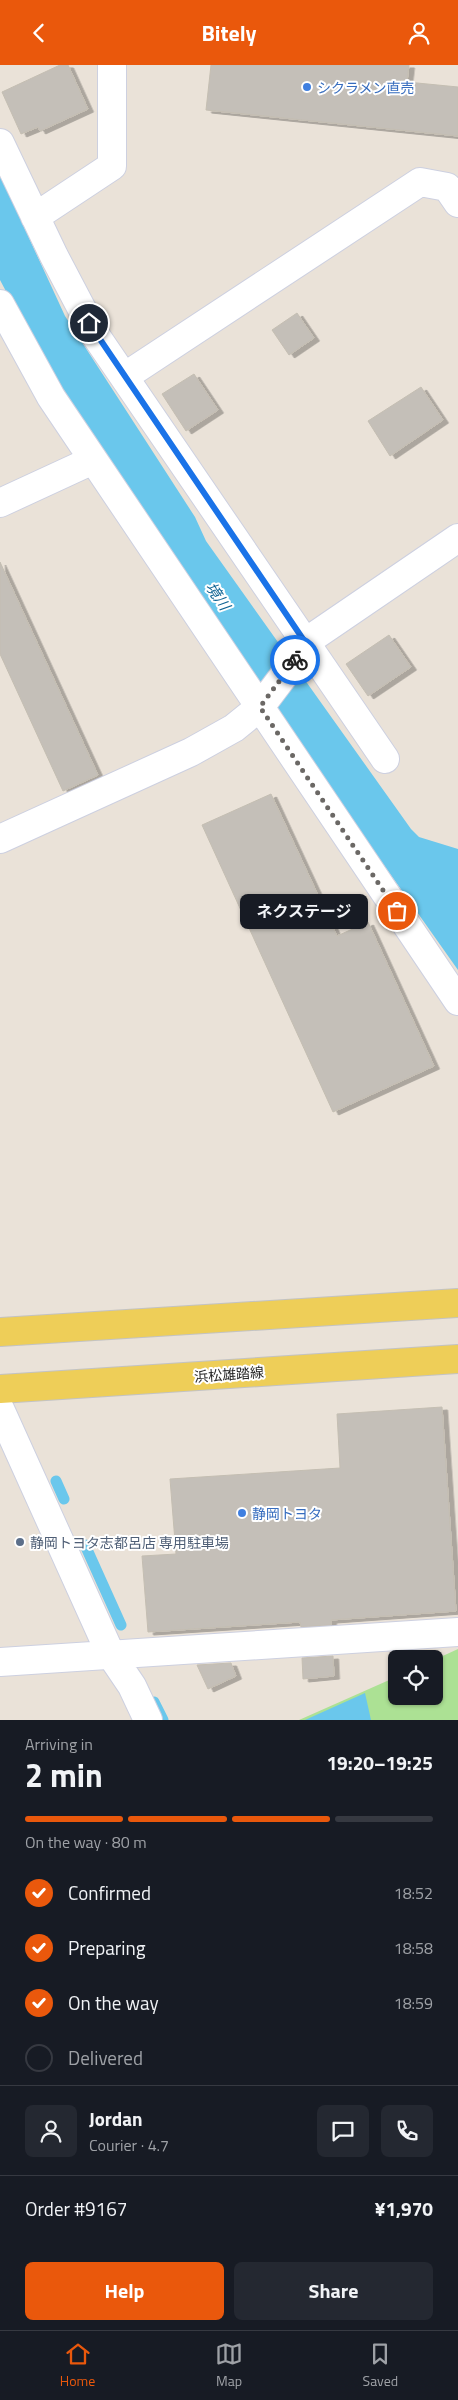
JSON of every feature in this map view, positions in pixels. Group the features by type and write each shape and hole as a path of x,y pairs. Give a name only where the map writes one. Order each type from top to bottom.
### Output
{"main road":[{"path":"0,1332 458,1303"},
{"name":"浜松雄踏線","path":"0,1389 458,1359"}],"street":[{"path":"35,217 112,166 112,65"},
{"path":"0,143 74,296 96,336 304,649 385,759"},
{"path":"124,377 420,182 447,187 458,203"},
{"path":"0,304 51,397 262,704 458,1001"},
{"path":"0,503 93,460"},
{"path":"0,839 191,752 234,727 262,704 313,637 458,539"},
{"path":"0,1409 111,1655 132,1686 148,1720"},
{"path":"0,1662 458,1632"}],"green space":[{"path":"458,1649 458,1720 299,1720 388,1681 388,1705 443,1705 443,1656"}],"water":[{"name":"境川","path":"0,175 65,316 195,517 206,541 411,829 419,837 458,849 458,970 277,714 59,391 0,280"},
{"path":"365,1693 371,1720 305,1720"}],"building":[{"path":"60,65 68,65 88,109 40,131 38,127 21,134 2,92"},
{"name":"シクラメン直売","path":"211,65 409,65 407,82 458,87 458,136 206,110"},
{"path":"297,313 314,338 289,355 272,330"},
{"path":"194,374 218,410 186,431 162,394"},
{"path":"421,387 443,420 390,456 368,421"},
{"path":"0,562 98,775 63,791 0,654"},
{"path":"389,635 411,667 368,696 346,664"},
{"path":"271,794 337,936 368,922 434,1066 333,1112 202,825"},
{"name":"静岡トヨタ","path":"442,1407 456,1611 331,1620 331,1625 301,1627 300,1622 148,1632 142,1556 176,1554 170,1479 340,1468 337,1414"},
{"path":"333,1656 334,1676 303,1679 302,1658"},
{"path":"231,1663 236,1676 208,1689 197,1665"}],"waterway":[{"path":"56,1481 64,1499"},
{"path":"85,1545 121,1625"},
{"path":"154,1702 163,1720"}],"way so far":[{"path":"295,660 260,707 397,911"}],"place":[{"name":"シクラメン直売","path":"307,87"},
{"name":"ネクステージ","path":"397,911"},
{"name":"静岡トヨタ","path":"242,1513"},
{"name":"静岡トヨタ志都呂店 専用駐車場","path":"20,1542"}],"route":[{"path":"89,323 307,645 295,660"}]}
